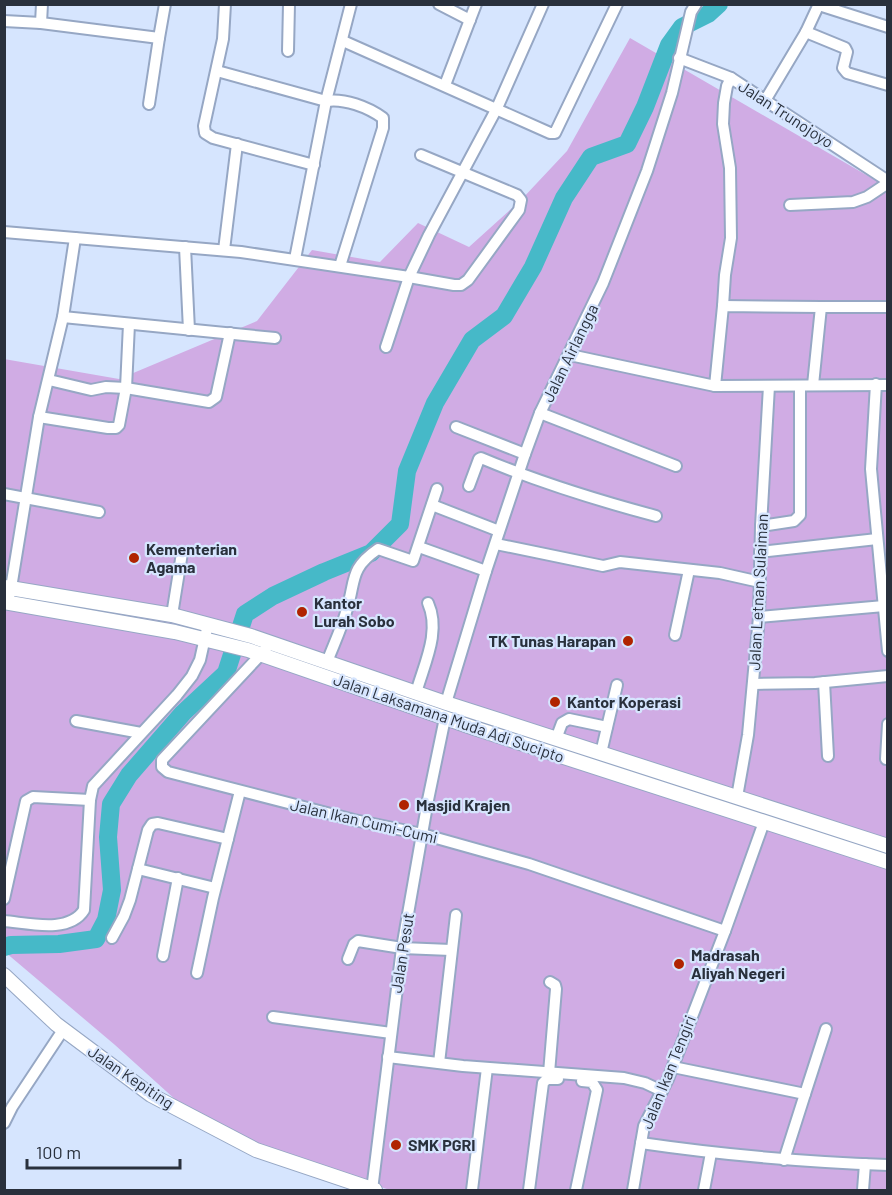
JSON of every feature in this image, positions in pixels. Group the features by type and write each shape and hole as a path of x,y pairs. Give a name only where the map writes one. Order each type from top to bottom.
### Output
{"main road":[{"name":"Jalan Laksamana Muda Adi Sucipto","path":"8,588 172,615 251,636 555,739 888,846"},
{"name":"Jalan Laksamana Muda Adi Sucipto","path":"6,603 175,632 255,652 445,718 888,862"},
{"name":"Jalan Kepiting","path":"4,975 63,1030 151,1095 246,1145 373,1190"}],"street":[{"path":"41,23 42,4"},
{"path":"149,104 165,4"},
{"path":"225,4 223,39 204,126 205,133 213,138 314,165"},
{"path":"288,51 289,4"},
{"path":"295,259 326,101 351,4"},
{"path":"439,4 470,20"},
{"path":"445,85 476,4"},
{"path":"386,347 410,277 429,235 497,108 543,4"},
{"path":"343,41 550,133 555,133 617,4"},
{"path":"766,99 807,32 819,5 888,27"},
{"name":"Jalan Airlangga","path":"446,703 486,571 540,413 603,283 647,171 672,93 685,36 695,7"},
{"path":"4,21 41,23 159,38"},
{"path":"807,32 845,48 843,68 847,73 888,85"},
{"name":"Jalan Trunojoyo","path":"680,58 731,78 766,99 888,182"},
{"path":"217,71 326,101 337,99 375,112 383,118 383,128 340,266"},
{"path":"715,386 731,222 730,168 723,124 724,102 731,78"},
{"path":"224,250 237,144"},
{"path":"4,232 224,250 461,285 468,280 519,210 521,200 517,195 421,155"},
{"path":"790,205 853,202 867,197 888,182"},
{"path":"6,603 39,417 63,317 75,238"},
{"path":"185,247 189,330"},
{"path":"723,306 888,307"},
{"path":"813,385 821,307"},
{"path":"63,317 274,338"},
{"path":"39,417 116,428 120,421 126,388 129,324"},
{"path":"49,380 91,390 106,387 126,388 204,402 214,400 230,333"},
{"path":"570,355 715,386 882,384 871,469 888,651"},
{"name":"Jalan Letnan Sulaiman","path":"736,797 748,735 759,617 761,526 769,386"},
{"path":"761,526 794,521 800,515 800,386"},
{"path":"540,413 676,466"},
{"path":"456,427 525,454"},
{"path":"469,486 480,459 593,499 656,516"},
{"path":"327,662 347,610 352,583 359,566 375,551 381,549 412,562 437,489"},
{"path":"4,494 99,512"},
{"path":"432,505 499,531"},
{"path":"760,552 877,539"},
{"path":"496,544 603,566 620,562 739,576 760,582"},
{"path":"419,547 486,571"},
{"path":"172,615 182,553"},
{"path":"675,635 689,570"},
{"path":"416,693 432,639 434,618 428,603"},
{"path":"759,617 884,606"},
{"path":"4,921 58,925 68,923 81,915 84,910 90,800 93,786 192,676 210,642 210,625"},
{"name":"Jalan Ikan Cumi-Cumi","path":"272,643 255,652 162,760 161,764 168,772 354,820 422,834 529,864 725,931"},
{"path":"753,684 824,682 888,676"},
{"path":"824,682 828,756"},
{"path":"601,753 617,685"},
{"name":"Jalan Pesut","path":"373,1190 402,948 445,718"},
{"path":"555,739 562,723 569,719 607,727"},
{"path":"76,721 141,733"},
{"path":"886,759 888,724"},
{"path":"197,973 215,888 240,791"},
{"path":"4,899 26,801 33,797 90,800"},
{"name":"Jalan Ikan Tengiri","path":"633,1191 644,1126 673,1067 764,822"},
{"path":"112,938 124,916 148,830 153,823 228,839"},
{"path":"138,869 215,888"},
{"path":"163,956 178,878"},
{"path":"439,1063 456,915"},
{"path":"348,958 354,944 358,941 402,948 451,950"},
{"path":"549,1073 556,989 555,985 550,982"},
{"path":"273,1017 391,1033"},
{"path":"784,1160 826,1029"},
{"path":"4,1123 12,1107 63,1030"},
{"path":"388,1057 487,1068 624,1078 645,1083 662,1092"},
{"path":"673,1067 805,1095"},
{"path":"472,1191 487,1068"},
{"path":"529,1191 543,1083 550,1079 592,1082 596,1087 576,1191"},
{"path":"641,1143 784,1160 888,1165"},
{"path":"704,1191 711,1153"},
{"path":"863,1191 865,1164"}],"shaded area":[{"path":"630,38 887,187 887,1190 390,1190 309,1164 198,1120 115,1045 5,952 4,359 119,379 257,321 312,250 380,262 418,223 469,247 521,200 567,151"}],"waterway":[{"path":"4,947 96,939 106,920 112,890 108,837 111,804 129,775 183,713 226,673 245,614 273,596 371,553 400,524 407,471 435,403 472,340 504,316 533,267 564,198 591,157 627,144 645,107 669,45 682,27 708,14 719,4"}],"place":[{"name":"Kementerian Agama","path":"134,558"},
{"name":"Kantor Lurah Sobo","path":"302,612"},
{"name":"TK Tunas Harapan","path":"628,641"},
{"name":"Kantor Koperasi","path":"555,702"},
{"name":"Masjid Krajen","path":"404,805"},
{"name":"Madrasah Aliyah Negeri","path":"679,964"},
{"name":"SMK PGRI","path":"396,1145"}]}
